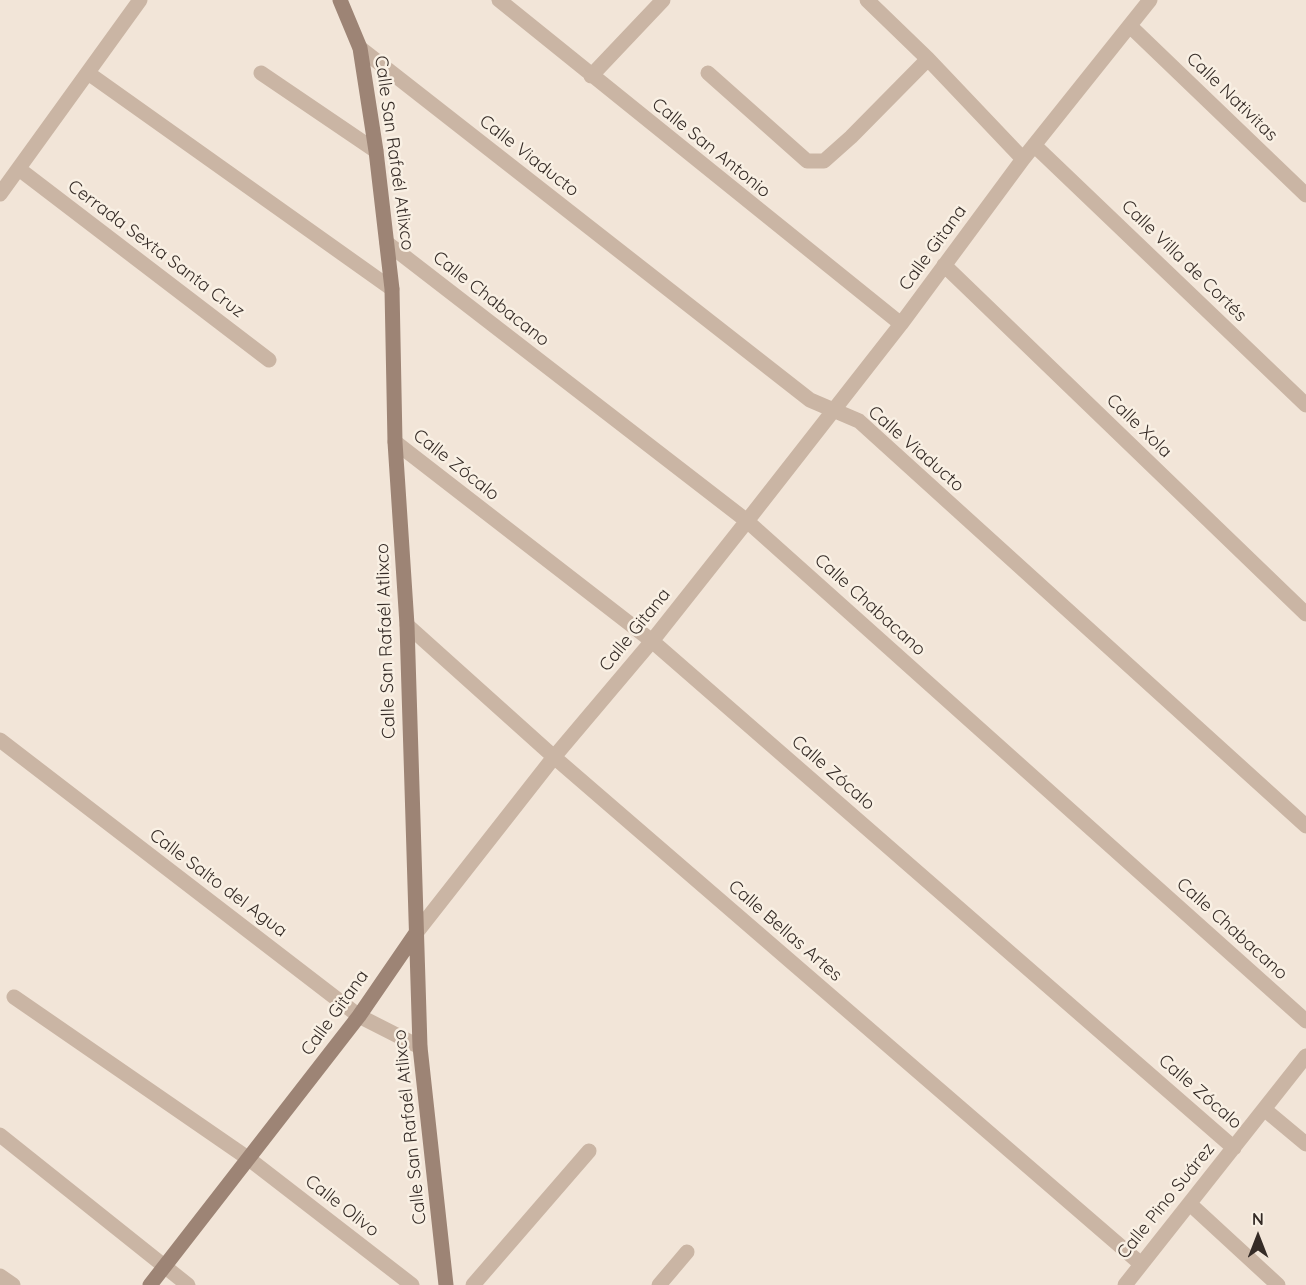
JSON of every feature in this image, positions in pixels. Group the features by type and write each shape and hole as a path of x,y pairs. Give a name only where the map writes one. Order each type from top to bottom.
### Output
{"street":[{"path":"0,194 140,0"},
{"name":"Calle San Rafaél Atlixco","path":"340,0 360,48 392,289 395,442 406,625 420,1047 446,1285"},
{"name":"Calle San Antonio","path":"499,0 901,324"},
{"path":"591,76 663,0"},
{"path":"867,0 928,59 1023,159"},
{"name":"Calle Gitana","path":"150,1285 359,1016 416,933 554,757 652,641 747,521 901,324 1023,159 1150,0"},
{"name":"Calle Nativitas","path":"1130,26 1306,195"},
{"name":"Calle Viaducto","path":"360,48 810,400 859,421 1306,826"},
{"path":"708,73 807,161 824,161 928,59"},
{"path":"88,73 392,289"},
{"path":"261,73 375,151"},
{"name":"Calle Villa de Cortés","path":"1034,145 1306,405"},
{"name":"Cerrada Sexta Santa Cruz","path":"20,169 269,360"},
{"name":"Calle Chabacano","path":"387,243 747,521 1306,1021"},
{"name":"Calle Xola","path":"944,265 1306,614"},
{"name":"Calle Zócalo","path":"395,442 652,641 1234,1148"},
{"name":"Calle Bellas Artes","path":"406,625 554,757 1141,1264"},
{"name":"Calle Salto del Agua","path":"0,740 359,1016 420,1047"},
{"name":"Calle Olivo","path":"14,997 249,1159 412,1285"},
{"name":"Calle Pino Suárez","path":"1125,1285 1306,1056"},
{"path":"1264,1109 1306,1144"},
{"path":"0,1135 188,1285"},
{"path":"473,1285 589,1151"},
{"path":"1190,1204 1278,1285"},
{"path":"658,1285 687,1252"},
{"path":"0,1276 13,1285"}]}
